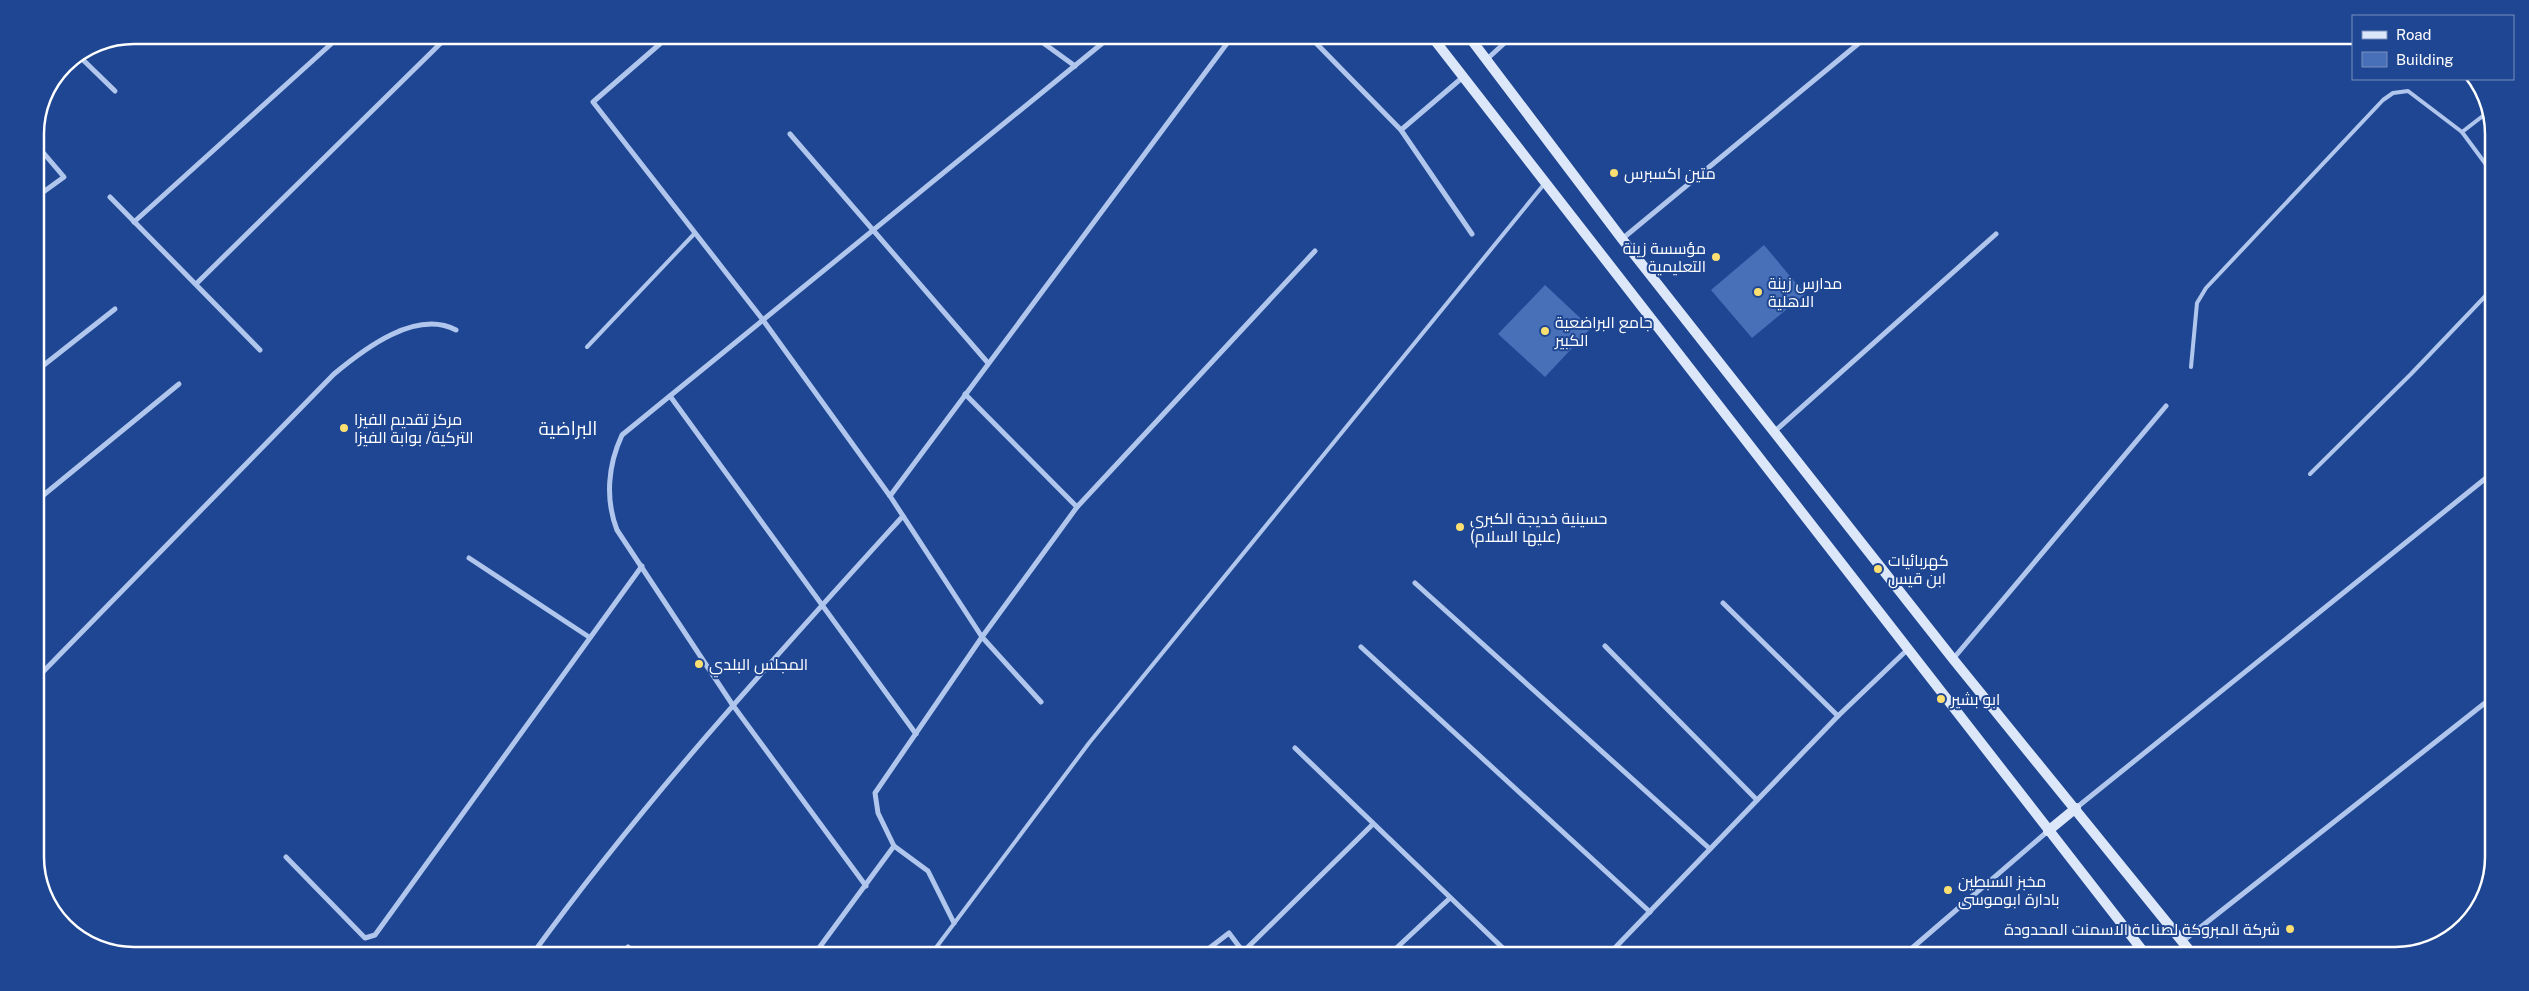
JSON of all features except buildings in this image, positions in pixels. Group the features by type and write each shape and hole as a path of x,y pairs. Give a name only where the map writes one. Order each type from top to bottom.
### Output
{"main road":[{"path":"1439,44 2140,947"},
{"path":"1474,44 1622,239 1953,659 2187,947"},
{"path":"2048,831 2076,808"}],"street":[{"path":"134,222 332,44"},
{"path":"196,284 440,44"},
{"path":"660,44 593,102 763,320 890,496 982,637 1041,702"},
{"path":"1045,44 1075,66"},
{"path":"866,886 732,704 617,530 610,512 611,467 615,450 622,435 1102,44"},
{"path":"890,496 1226,44"},
{"path":"1317,44 1401,130 1472,234"},
{"path":"1486,60 1503,44"},
{"path":"1622,239 1858,44"},
{"path":"83,60 114,91"},
{"path":"1401,130 1463,76"},
{"path":"790,134 988,363"},
{"path":"44,154 64,177 44,191"},
{"path":"110,197 260,350"},
{"path":"1775,431 1996,234"},
{"path":"954,923 928,871 894,846 878,813 875,793 982,637 1077,507 1315,251"},
{"path":"44,365 115,309"},
{"path":"44,671 334,374 373,346 411,327 439,323 456,330"},
{"path":"44,495 179,384"},
{"path":"965,394 1077,507"},
{"path":"670,396 916,734"},
{"path":"1953,659 2166,406"},
{"path":"2076,808 2485,479"},
{"path":"538,947 570,902 732,704 902,516"},
{"path":"470,558 589,637"},
{"path":"286,857 364,938 375,935 642,566"},
{"path":"1415,583 1710,849"},
{"path":"1723,603 1838,716"},
{"path":"1605,646 1757,800"},
{"path":"1361,647 1650,912"},
{"path":"1616,947 1838,716 1908,649"},
{"path":"2183,941 2485,703"},
{"path":"1295,748 1502,947"},
{"path":"1250,947 1373,824"},
{"path":"1914,947 2048,831"},
{"path":"820,947 894,846"},
{"path":"1398,947 1450,898"},
{"path":"1211,947 1229,933 1240,947"}],"lane":[{"path":"2191,367 2197,303 2206,288 2383,100 2393,93 2408,90 2462,132 2485,162"},
{"path":"2462,132 2484,115"},
{"path":"936,947 1089,743 1545,183"},
{"path":"587,347 695,233"},
{"path":"2310,474 2411,374 2485,296"}],"place":[{"name":"متين اكسبرس","path":"1614,173"},
{"name":"مؤسسة زينة التعليمية","path":"1716,257"},
{"name":"مدارس زينة الاهلية","path":"1758,292"},
{"name":"جامع البراضعية الكبير","path":"1545,331"},
{"name":"مركز تقديم الفيزا التركية/ بوابة الفيزا","path":"344,428"},
{"name":"حسينية خديجة الكبرى (عليها السلام)","path":"1460,527"},
{"name":"كهربائيات ابن قيس","path":"1878,569"},
{"name":"المجلس البلدي","path":"699,664"},
{"name":"ابو بشير","path":"1941,699"},
{"name":"مخبز السبطين بادارة ابوموسى","path":"1948,890"},
{"name":"شركة المبروكة لصناعة الاسمنت المحدودة","path":"2290,929"}],"district":[{"name":"البراضية","path":"568,428"}]}
